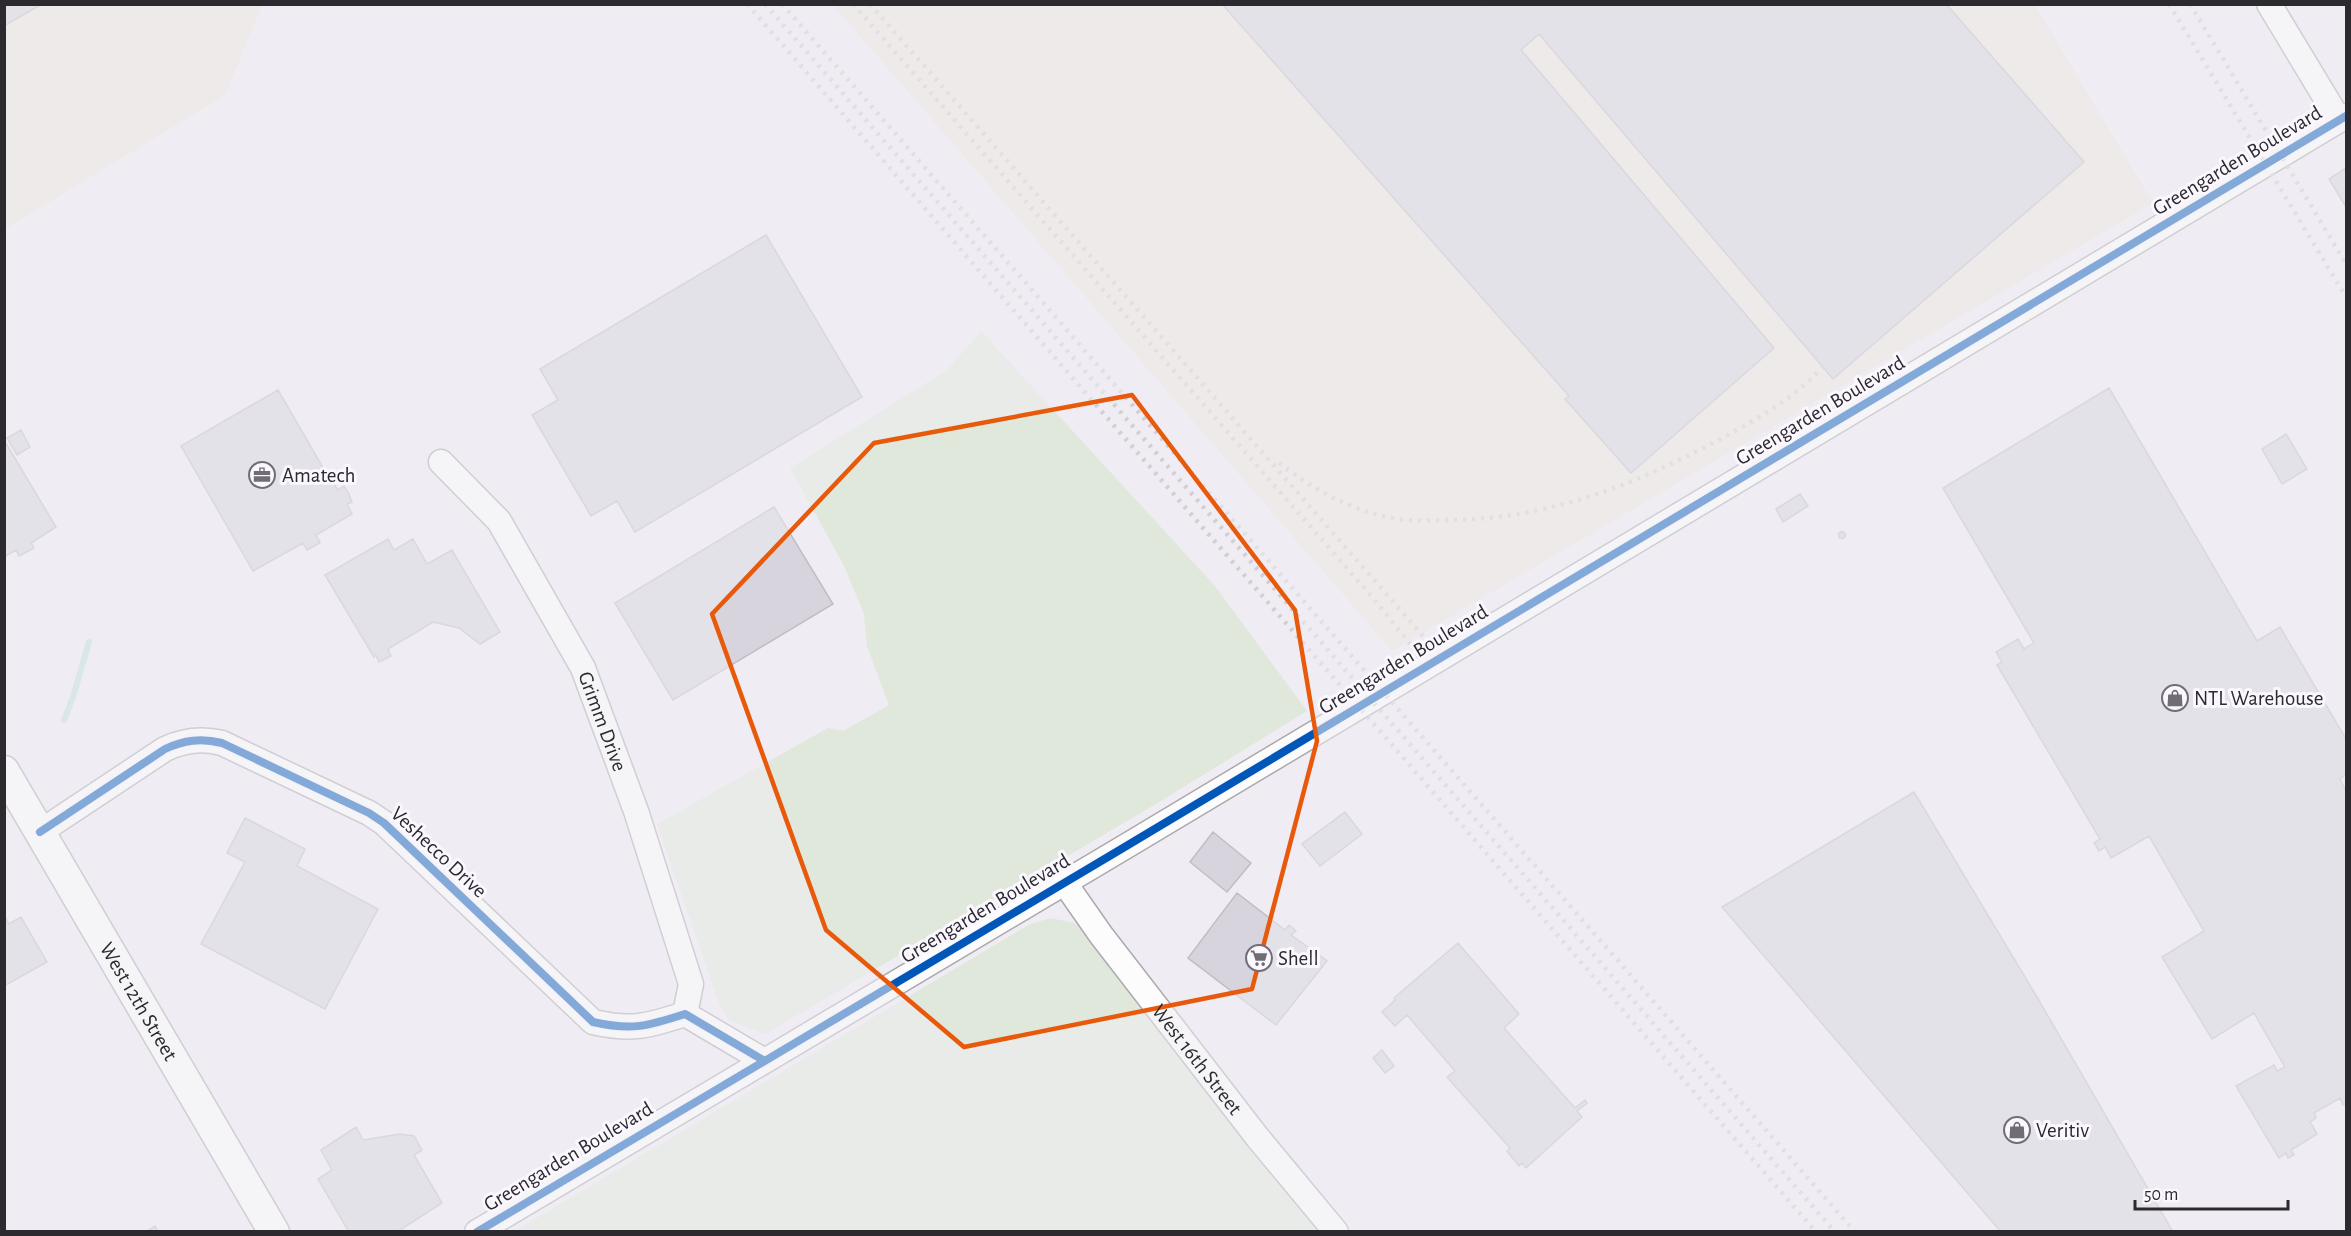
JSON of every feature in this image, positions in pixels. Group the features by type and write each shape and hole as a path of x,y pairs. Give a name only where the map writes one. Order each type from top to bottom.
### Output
{"main road":[{"name":"West 12th Street","path":"4,771 274,1232"}],"street":[{"path":"2269,4 2343,118"},
{"name":"Greengarden Boulevard","path":"477,1232 2343,118"},
{"name":"Grimm Drive","path":"441,462 499,521 583,668 636,811 691,984 685,1014"},
{"name":"Veshecco Drive","path":"40,831 165,749 193,740 222,743 369,813 384,824 593,1022 618,1028 646,1026 685,1014"},
{"name":"West 16th Street","path":"1064,882 1101,935 1258,1138 1336,1232"},
{"path":"685,1014 763,1060"}],"highlighted area":[{"path":"1132,395 1295,610 1317,741 1252,989 964,1047 826,930 712,614 874,443"}],"shaded area":[{"path":"5,5 262,5 225,95 5,229"},
{"path":"833,5 2035,5 2153,203 1392,651"},
{"path":"981,331 1215,586 1307,711 1156,804 765,1034 730,1021 721,1009 657,824 828,728 843,731 889,705 867,646 864,614 844,566 790,468 947,370"},
{"path":"1051,918 1074,923 1082,929 1245,1142 1321,1231 513,1232 1030,924"}],"building":[{"path":"4,4 42,4 4,26"},
{"path":"1222,4 1482,4 1483,6 1485,4 1946,4 2084,162 1833,379 1539,34 1521,50 1774,348 1631,473 1565,399 1569,396"},
{"path":"2346,168 2346,207 2329,179"},
{"path":"766,235 862,397 635,532 617,501 591,516 532,415 558,400 540,369"},
{"path":"2109,388 2257,641 2280,627 2346,739 2346,774 2340,779 2346,791 2346,1103 2343,1105 2340,1098 2314,1113 2316,1118 2310,1122 2317,1134 2291,1150 2294,1155 2288,1158 2286,1153 2279,1158 2236,1086 2274,1065 2277,1071 2285,1067 2254,1013 2212,1039 2162,957 2204,931 2149,836 2111,858 2105,847 2099,851 2094,843 2100,839 1997,665 2002,662 1996,652 2018,639 2024,649 2034,643 1943,488"},
{"path":"278,390 326,473 338,490 344,486 349,494 352,502 347,504 352,514 316,535 320,543 307,550 303,543 253,571 181,446"},
{"path":"21,430 30,447 17,455 7,438"},
{"path":"2286,434 2307,469 2282,484 2262,449"},
{"path":"4,440 56,527 31,543 34,548 19,556 16,550 4,557"},
{"path":"1800,494 1808,506 1783,522 1776,509"},
{"path":"774,507 833,604 673,700 615,603"},
{"path":"1842,531 1846,535 1842,539 1838,535"},
{"path":"388,539 394,550 413,539 427,564 452,550 500,632 480,644 459,628 433,622 388,649 391,656 379,662 325,575"},
{"path":"1914,792 2037,997 2173,1232 2001,1232 1722,907"},
{"path":"1345,812 1362,834 1320,866 1302,844"},
{"path":"245,818 305,849 297,866 378,909 325,1009 201,944 245,862 227,853"},
{"path":"1213,832 1251,863 1227,892 1190,862"},
{"path":"1237,893 1285,930 1289,925 1296,931 1291,935 1327,961 1276,1025 1188,958"},
{"path":"4,915 9,924 21,917 47,962 4,986"},
{"path":"1458,943 1519,1014 1504,1028 1575,1108 1585,1100 1587,1103 1577,1111 1582,1117 1526,1168 1522,1163 1519,1166 1507,1151 1510,1148 1447,1077 1455,1071 1407,1015 1395,1026 1382,1012 1395,1000 1394,998"},
{"path":"1382,1050 1394,1066 1385,1073 1373,1058"},
{"path":"356,1127 363,1140 400,1134 414,1136 422,1150 414,1155 442,1203 397,1232 349,1232 318,1179 332,1170 321,1150"},
{"path":"155,1226 158,1232 146,1232"}],"waterway":[{"path":"64,720 89,642"}],"railway":[{"path":"747,4 1816,1232"},
{"path":"765,4 1835,1232"},
{"path":"782,4 1855,1232"},
{"path":"853,4 1372,597 1410,644"},
{"path":"870,4 1424,637"},
{"path":"2169,4 2346,297"},
{"path":"2190,4 2346,264"},
{"path":"1279,463 1335,499 1364,511 1397,519 1456,520 1525,513 1590,496 1684,458 1772,409 1822,368"}],"cycle path":[{"path":"477,1232 2346,116"},
{"path":"40,832 165,749 193,741 222,743 369,813 384,823 593,1022 629,1027 660,1022 685,1014 763,1060"}],"place":[{"name":"Amatech","path":"262,475"},
{"name":"NTL Warehouse","path":"2175,698"},
{"name":"Shell","path":"1259,958"},
{"name":"Veritiv","path":"2017,1130"}]}
